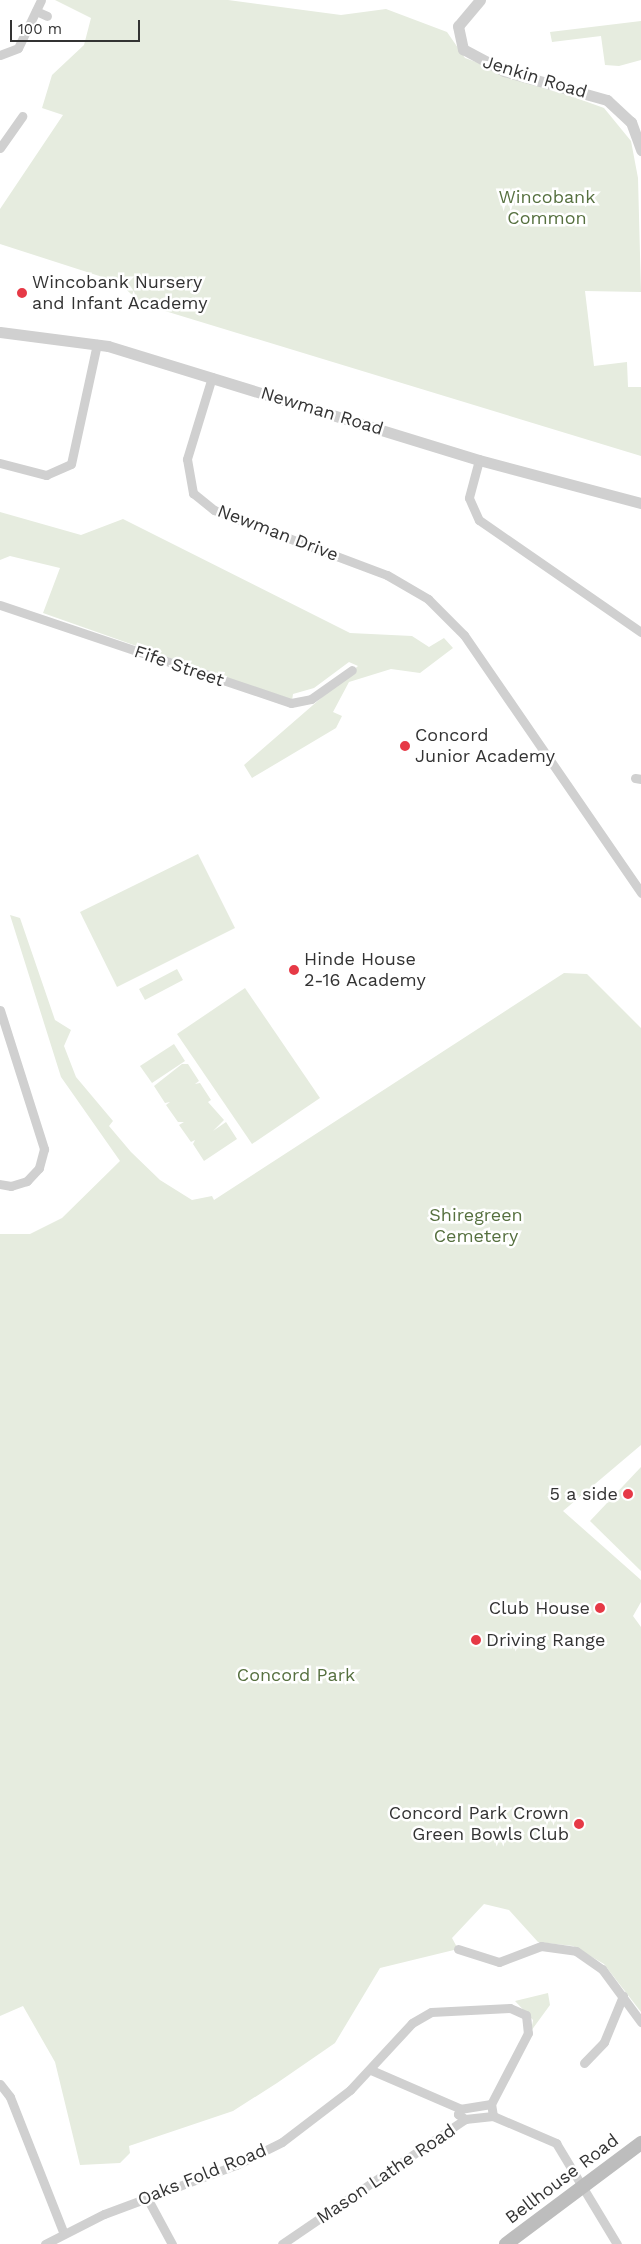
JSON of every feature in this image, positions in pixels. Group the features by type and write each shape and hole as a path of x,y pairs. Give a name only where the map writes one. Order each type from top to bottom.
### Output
{"main road":[{"name":"Bellhouse Road","path":"506,2244 641,2144"}],"street":[{"path":"0,56 18,48 40,0"},
{"name":"Jenkin Road","path":"480,0 458,26 463,49 504,71 607,100 631,122 641,150"},
{"path":"36,11 47,16"},
{"path":"0,148 22,116"},
{"name":"Newman Road","path":"0,332 98,344 212,377 479,460 641,503"},
{"path":"0,463 46,476 71,464 98,344"},
{"name":"Newman Drive","path":"212,377 187,459 193,494 214,510 408,585 464,635 641,892"},
{"path":"479,460 469,498 479,520 641,632"},
{"name":"Fife Street","path":"0,605 291,703 311,699 352,670"},
{"path":"0,1010 44,1149 39,1168 27,1180 11,1186 0,1184"},
{"path":"458,1949 499,1962 529,1948 566,1947 602,1969 641,2022"},
{"path":"584,2063 604,2042 623,1996"},
{"name":"Oaks Fold Road","path":"45,2244 146,2196 236,2165 282,2142 372,2070 424,2014 510,2008 526,2015 528,2033 491,2104"},
{"path":"372,2070 461,2109 491,2104 493,2116"},
{"path":"0,2084 10,2097 64,2234"},
{"path":"461,2109 458,2114 465,2119 493,2116 556,2143 584,2185 616,2244"},
{"name":"Mason Lathe Road","path":"282,2244 465,2119"},
{"path":"146,2196 172,2244"}],"green space":[{"name":"Wincobank Common","path":"55,0 228,0 341,15 386,9 447,32 465,58 604,108 631,141 638,178 641,292 585,291 594,366 627,362 628,387 641,387 641,456 142,304 118,282 0,244 0,209 63,115 42,108 52,75 84,45 91,18"},
{"path":"641,21 641,60 619,66 605,65 601,36 552,42 550,32"},
{"path":"0,512 81,535 123,519 350,633 412,636 429,647 444,638 453,648 420,673 391,669 349,682 333,712 342,716 336,728 252,778 244,765 358,666 349,662 314,688 293,694 292,701 43,613 60,568 10,556 0,560"},
{"path":"198,854 235,928 117,987 80,912"},
{"name":"Concord Park","path":"10,915 20,918 55,1020 71,1030 64,1046 76,1077 113,1121 109,1126 131,1152 160,1180 192,1200 212,1196 214,1200 564,973 587,974 641,1028 641,1445 563,1511 641,1580 641,1602 633,1616 641,1627 641,2012 604,1964 573,1946 538,1942 509,1910 484,1904 452,1938 458,1949 380,1968 335,2043 277,2083 233,2111 129,2146 130,2153 120,2163 80,2165 55,2062 23,2006 0,2016 0,1234 30,1234 62,1218 120,1161 61,1077"},
{"path":"177,969 183,980 145,1000 139,989"},
{"path":"245,988 320,1098 252,1144 177,1034"},
{"path":"174,1044 185,1061 152,1083 140,1066"},
{"path":"182,1064 188,1064 199,1081 195,1084 200,1083 211,1100 208,1102 224,1120 213,1131 226,1122 237,1139 204,1161 193,1144 195,1140 191,1142 179,1125 184,1122 178,1122 166,1105 170,1102 165,1103 154,1086"},
{"name":"5 a side","path":"641,1467 641,1571 590,1521"},
{"path":"548,1993 550,2005 531,2031 533,2020 515,2001"}],"place":[{"name":"Wincobank Nursery and Infant Academy","path":"22,293"},
{"name":"Concord Junior Academy","path":"405,746"},
{"name":"Hinde House 2-16 Academy","path":"294,970"},
{"name":"5 a side","path":"628,1494"},
{"name":"Club House","path":"600,1608"},
{"name":"Driving Range","path":"476,1640"},
{"name":"Concord Park Crown Green Bowls Club","path":"579,1824"}],"park label":[{"name":"Shiregreen Cemetery","path":"476,1226"}]}
